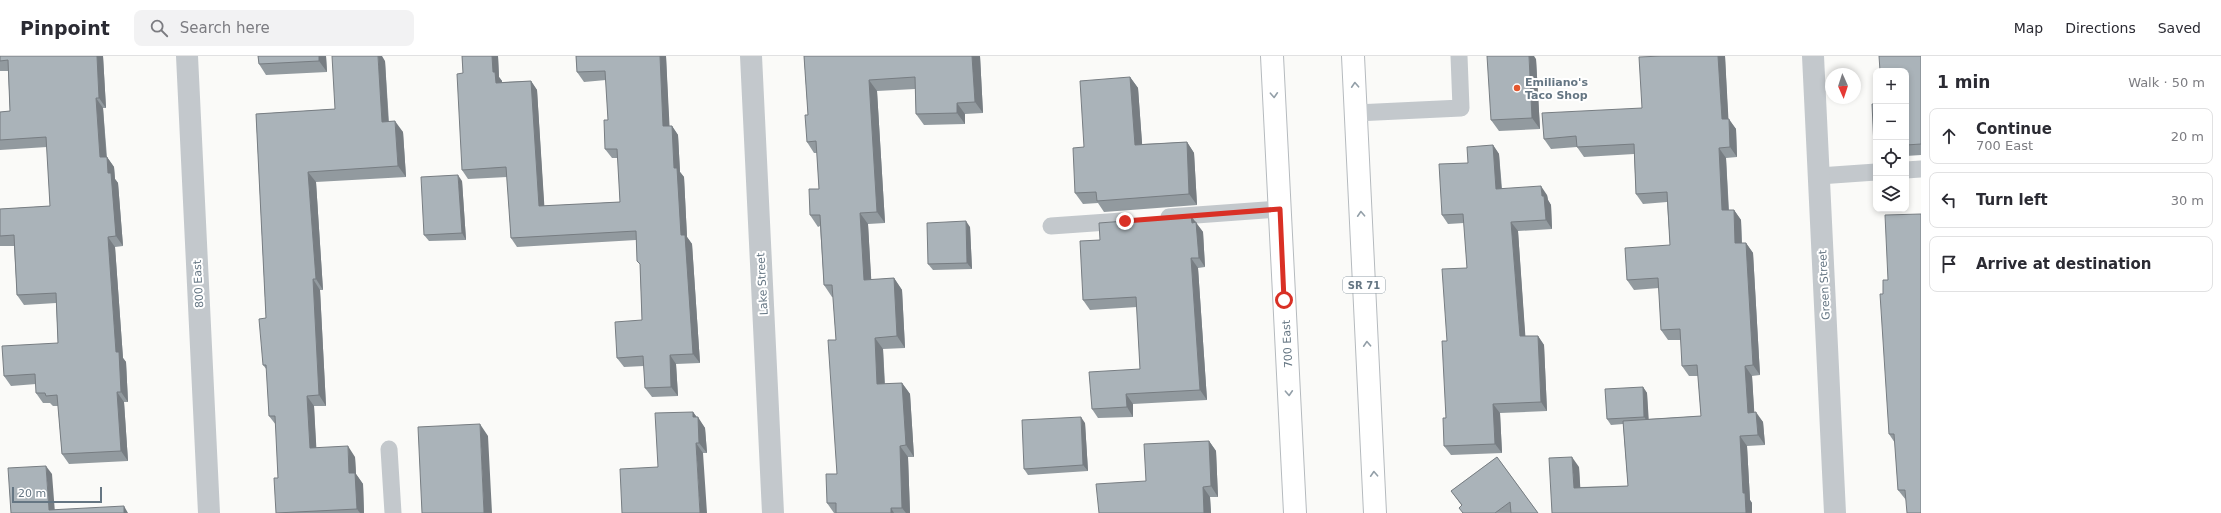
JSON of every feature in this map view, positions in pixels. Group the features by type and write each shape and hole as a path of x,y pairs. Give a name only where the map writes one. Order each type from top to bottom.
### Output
{"main road":[{"name":"700 East","path":"1272,56 1295,513"},
{"name":"SR 71","path":"1353,56 1375,513"}],"street":[{"name":"800 East","path":"187,56 209,513"},
{"name":"Lake Street","path":"750,56 773,513"},
{"name":"Green Street","path":"1813,56 1835,513"}],"lane":[{"path":"1356,114 1461,108 1460,56"},
{"path":"1909,170 1921,169"},
{"path":"1819,176 1873,172"},
{"path":"1051,226 1280,209"},
{"path":"389,449 393,513"}],"building":[{"path":"0,56 97,56 99,98 96,98 100,157 107,157 108,173 111,173 116,236 108,237 116,352 119,352 121,392 117,392 121,451 62,454 57,395 46,396 45,393 36,393 35,374 4,376 2,346 58,343 56,293 17,295 14,235 0,236 0,209 50,206 46,137 0,140 0,112 10,111 8,60 0,61"},
{"path":"258,56 319,56 319,61 259,64"},
{"path":"332,56 378,56 382,122 395,121 398,166 308,172 316,279 313,279 319,395 307,396 310,448 348,446 349,473 355,473 357,509 276,513 274,478 278,478 275,416 269,416 266,365 263,365 259,319 266,318 256,114 335,109"},
{"path":"462,56 492,56 493,72 495,72 496,83 531,81 539,206 620,202 617,149 605,149 604,120 608,120 605,71 577,72 576,56 660,56 663,126 672,126 674,168 677,168 681,235 685,235 693,354 670,355 671,387 645,388 643,356 617,358 615,322 642,320 640,264 637,261 636,231 511,238 506,167 462,170 457,74 463,73"},
{"path":"804,56 972,56 975,102 957,103 957,113 916,114 915,77 869,80 877,212 860,213 864,280 894,278 897,336 875,338 877,384 902,383 906,445 900,446 902,508 891,508 891,513 836,513 836,503 827,503 826,474 837,474 828,340 836,340 832,285 824,285 820,215 810,215 809,189 819,189 816,141 807,142 805,115 808,115"},
{"path":"1487,56 1529,56 1532,118 1491,120"},
{"path":"1718,56 1722,119 1729,119 1730,147 1719,148 1722,210 1734,210 1735,243 1746,243 1753,365 1745,366 1748,413 1756,412 1758,435 1740,436 1743,493 1745,493 1746,513 1552,513 1549,458 1572,457 1574,488 1628,486 1623,421 1701,416 1697,365 1682,366 1680,329 1661,330 1658,278 1627,280 1625,248 1670,245 1667,192 1636,194 1634,144 1577,147 1576,136 1544,139 1542,113 1642,108 1639,57"},
{"path":"1879,56 1921,56 1921,144 1909,145 1909,68 1880,68"},
{"path":"1130,77 1135,145 1187,142 1189,194 1097,201 1096,192 1075,193 1073,148 1084,147 1080,81"},
{"path":"1872,104 1873,104 1873,126"},
{"path":"1493,145 1496,189 1541,186 1542,196 1544,196 1546,220 1511,222 1520,336 1538,336 1541,402 1493,404 1495,444 1444,446 1443,418 1446,418 1442,341 1447,341 1442,269 1467,268 1463,214 1442,215 1439,164 1468,163 1467,147"},
{"path":"458,175 462,233 424,235 421,177"},
{"path":"1921,214 1921,513 1907,513 1905,490 1898,490 1894,434 1889,434 1880,294 1883,294 1883,280 1888,280 1885,215"},
{"path":"1191,216 1192,223 1196,222 1199,258 1191,258 1200,390 1126,394 1127,407 1092,409 1089,372 1140,369 1136,297 1083,300 1080,241 1100,240 1099,223"},
{"path":"966,221 967,263 928,264 927,223"},
{"path":"1643,387 1644,417 1607,419 1605,389"},
{"path":"693,412 693,417 698,417 699,443 696,443 700,513 622,513 620,469 658,467 655,413"},
{"path":"1081,417 1083,465 1024,469 1022,420"},
{"path":"480,424 484,513 422,513 418,427"},
{"path":"1209,441 1211,486 1203,487 1204,513 1099,513 1096,484 1146,481 1144,444"},
{"path":"1497,457 1538,513 1511,513 1510,502 1495,513 1463,513 1459,508 1462,505 1451,491"},
{"path":"46,466 49,510 124,506 124,513 11,513 8,468"}],"place":[{"name":"Emiliano's Taco Shop","path":"1517,88"}],"route":[{"path":"1125,221 1280,209 1284,300"}]}
